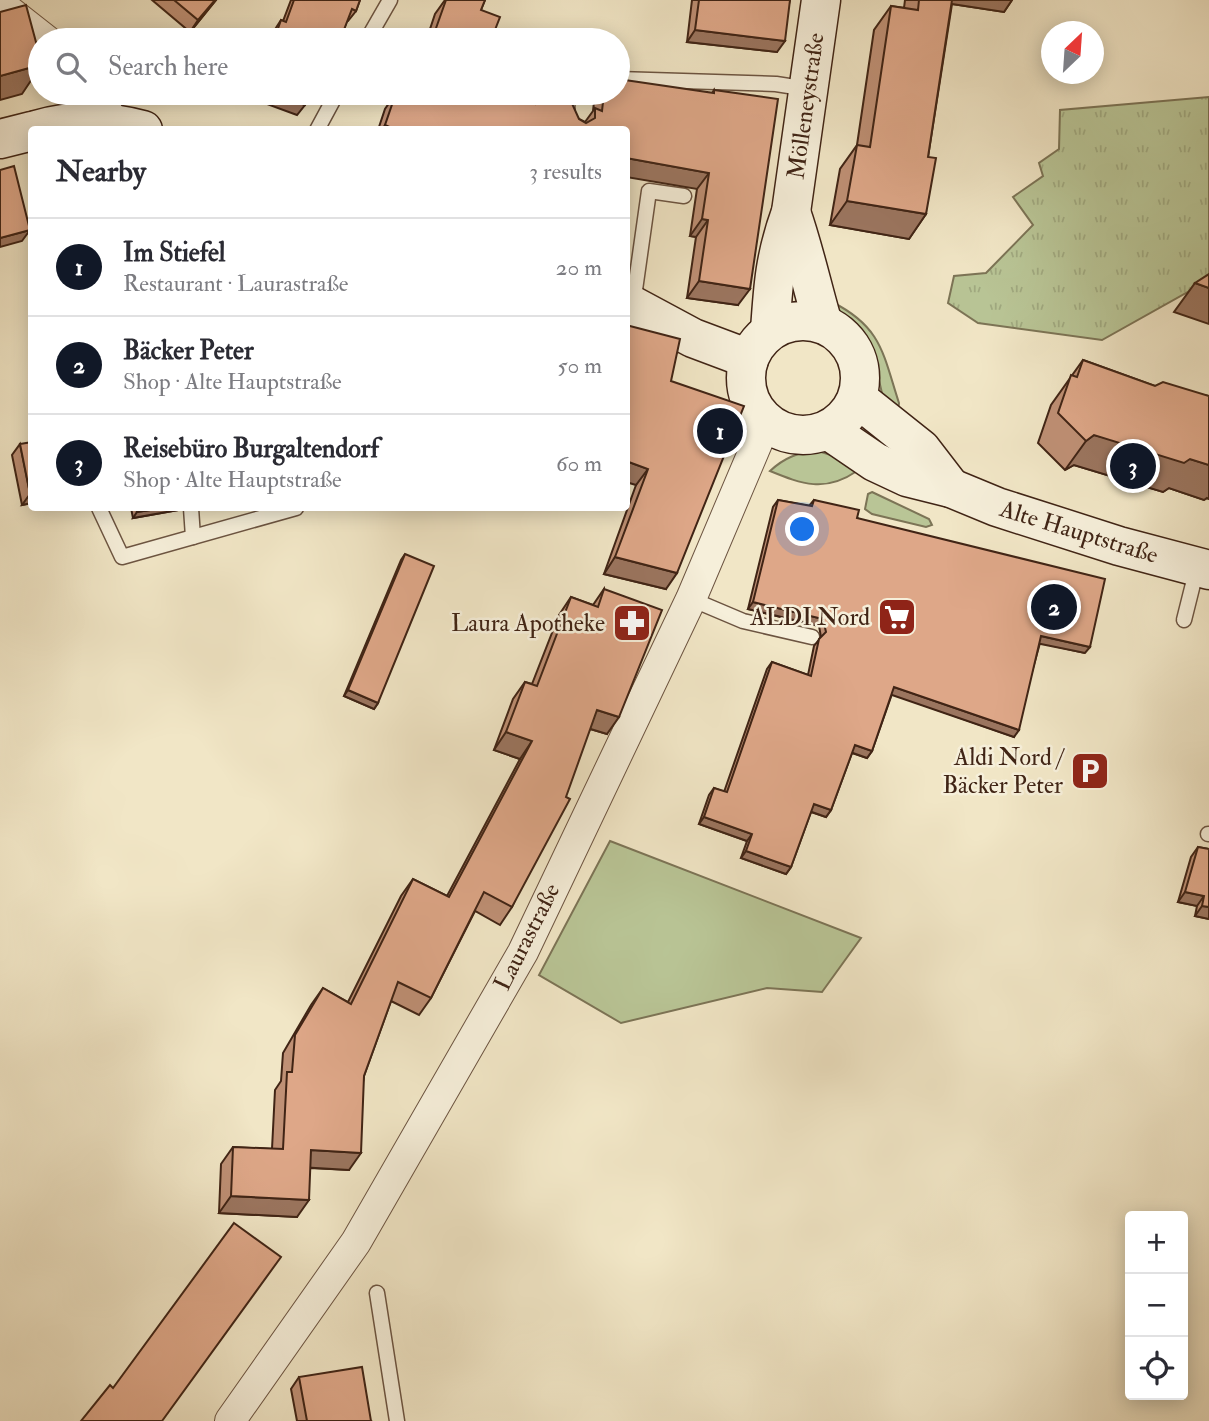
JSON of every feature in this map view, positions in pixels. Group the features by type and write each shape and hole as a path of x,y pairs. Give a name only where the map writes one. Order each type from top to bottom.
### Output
{"main road":[{"name":"Mölleneystraße","path":"759,345 777,255 791,212 821,0"},
{"path":"48,126 118,115"},
{"path":"0,139 28,132"},
{"name":"Mölleneystraße","path":"791,212 803,246 808,274 823,324"},
{"path":"630,305 693,338 759,345"},
{"path":"796,321 823,324 843,336 856,354 861,376 857,398 846,417 828,430 807,436 785,433 766,422 752,404 746,382 759,345 796,321"},
{"name":"Alte Hauptstraße","path":"857,398 921,449 951,488"},
{"name":"Alte Hauptstraße","path":"828,430 876,462 907,477 951,488 997,508 1119,546 1203,569"}],"street":[{"path":"0,4 31,28"},
{"name":"Laurastraße","path":"230,1421 356,1242 523,952 691,599 766,422"}],"lane":[{"path":"374,28 390,0"},
{"path":"630,79 776,85 809,89"},
{"path":"319,126 331,105"},
{"path":"566,105 572,126"},
{"path":"630,298 649,191 684,196"},
{"path":"100,511 122,557 285,511"},
{"path":"191,511 193,537"},
{"path":"1184,620 1203,569"},
{"path":"691,599 743,621 812,637"},
{"path":"377,1293 397,1421"}],"green space":[{"path":"1209,97 1209,280 1102,340 978,323 948,303 954,276 986,273 1033,225 1013,197 1043,176 1039,163 1059,149 1060,110"},
{"path":"832,302 861,321 871,332 884,356 899,403 898,411 885,404 868,345"},
{"path":"818,451 834,456 857,471 834,482 814,484 803,483 770,471 792,456"},
{"path":"872,492 929,519 932,525 926,527 872,514 865,509 868,494"},
{"path":"610,841 861,938 822,992 767,988 621,1023 539,975"}],"building":[{"path":"174,0 215,0 198,20"},
{"path":"294,0 360,0 356,11 352,9 345,28 278,28 281,20 286,22"},
{"path":"446,0 485,0 481,10 500,17 496,28 436,28"},
{"path":"699,0 790,0 785,41 695,30"},
{"path":"919,0 952,0 928,157 936,158 926,214 847,201 857,145 870,147 891,6 918,10"},
{"path":"26,5 32,28 28,28 28,68 0,76 0,12"},
{"path":"630,81 778,99 750,289 699,281 708,220 702,219 709,173 630,159 630,126 385,125 392,105 573,105 579,119 586,123 595,118 595,108 602,111 603,105 630,105"},
{"path":"14,166 28,231 0,238 0,170"},
{"path":"1209,274 1209,288 1195,283"},
{"path":"630,326 680,339 671,381 744,406 677,573 615,557 648,469 630,462"},
{"path":"1083,360 1155,386 1163,382 1209,396 1209,465 1190,459 1184,463 1094,435 1086,441 1058,413 1071,375 1077,377"},
{"path":"28,443 28,484 20,444"},
{"path":"778,500 812,506 814,500 859,510 857,518 1105,579 1090,647 1041,636 1019,730 894,687 872,751 855,745 831,810 814,804 791,867 746,851 752,834 704,817 714,788 727,792 772,662 811,676 819,639 826,632 823,619 753,602"},
{"path":"405,554 434,566 378,703 348,690"},
{"path":"604,589 662,610 619,717 597,710 566,797 570,799 512,907 484,892 431,998 398,982 364,1076 361,1153 311,1150 309,1200 231,1196 233,1147 283,1149 287,1072 292,1072 295,1035 323,988 351,1004 413,879 449,897 532,741 506,732 525,682 537,686 571,597 598,607"},
{"path":"1198,847 1209,849 1209,907 1202,906 1204,896 1185,892"},
{"path":"234,1223 281,1257 162,1421 81,1421 110,1385 113,1388"},
{"path":"362,1367 371,1421 307,1421 299,1377"}],"place":[{"name":"Im Stiefel","path":"720,431"},
{"name":"Reisebüro Burgaltendorf","path":"1133,466"},
{"name":"Bäcker Peter","path":"1054,607"},
{"name":"ALDI Nord","path":"897,617"},
{"name":"Laura Apotheke","path":"632,623"},
{"name":"Aldi Nord / Bäcker Peter","path":"1090,771"}]}
